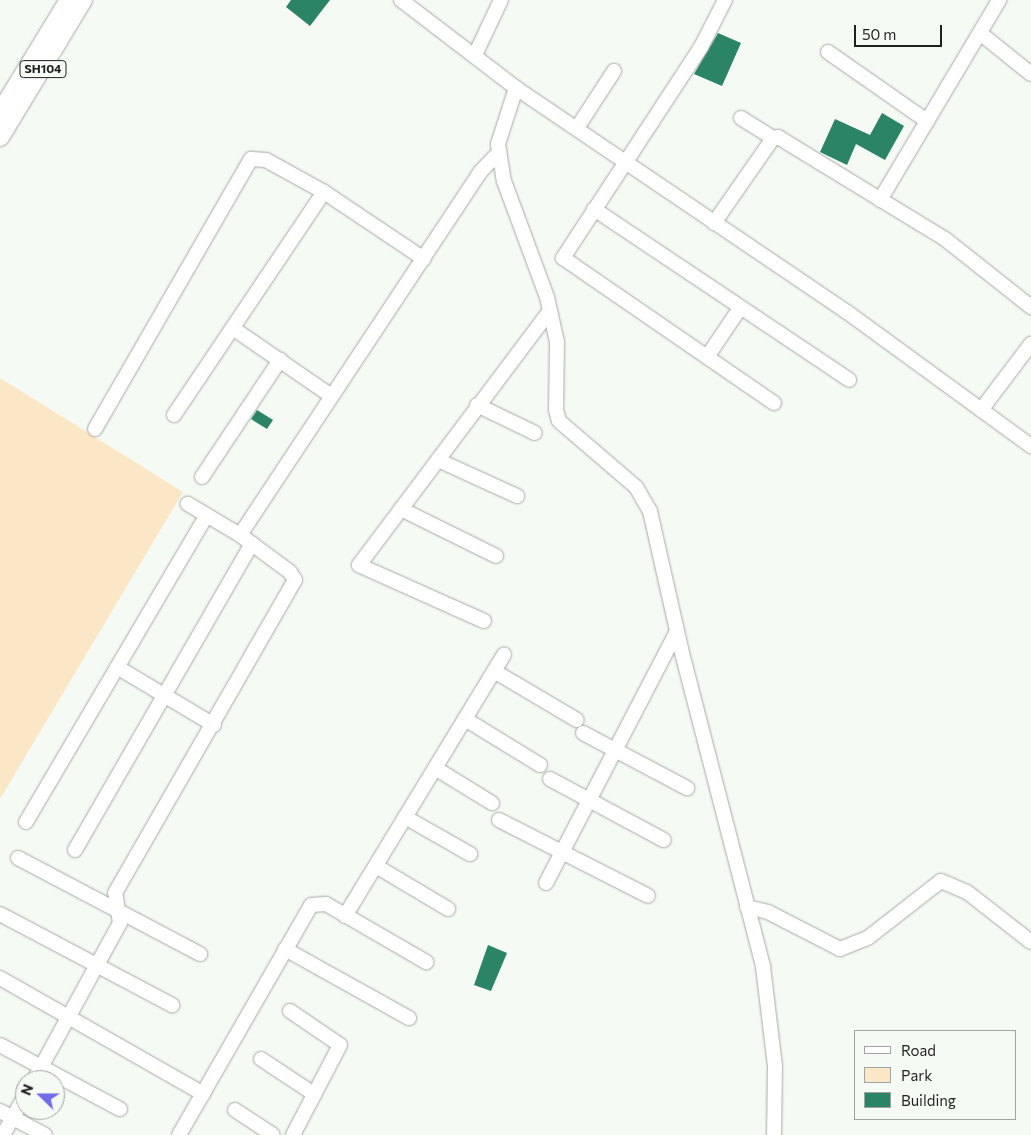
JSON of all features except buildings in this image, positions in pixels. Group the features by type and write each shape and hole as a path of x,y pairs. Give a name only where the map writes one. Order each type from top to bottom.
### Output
{"main road":[{"name":"SH104","path":"0,113 69,0"},
{"name":"SH104","path":"0,137 84,0"}],"street":[{"path":"401,0 516,88 847,312 1031,446"},
{"path":"475,55 501,0"},
{"path":"725,0 701,47 626,163 564,252 566,262 708,356 774,403"},
{"path":"880,200 1000,0"},
{"path":"980,33 1031,74"},
{"path":"828,52 927,121"},
{"path":"577,128 614,71"},
{"path":"516,88 498,144 499,152 504,180 550,310 556,342 554,387 559,421 636,486 650,511 677,631 763,967 775,1066 774,1135"},
{"path":"741,118 773,138 784,140 945,240 1031,307"},
{"path":"714,223 773,138"},
{"path":"240,535 330,395 424,259 485,165 499,152"},
{"path":"94,429 251,159 266,160 324,192 424,259"},
{"path":"174,416 324,192"},
{"path":"594,209 849,380"},
{"path":"708,356 740,308"},
{"path":"484,620 359,566 477,405 550,310"},
{"path":"234,329 330,395"},
{"path":"981,410 1031,344"},
{"path":"202,476 280,360"},
{"path":"477,405 535,433"},
{"path":"438,460 517,496"},
{"path":"39,1070 120,922 120,912 114,903 115,893 214,725 295,580 290,572 240,535 188,504"},
{"path":"401,509 496,556"},
{"path":"26,822 207,515"},
{"path":"75,850 252,544"},
{"path":"546,883 677,631"},
{"path":"345,916 504,654"},
{"path":"117,667 214,725"},
{"path":"494,671 577,720"},
{"path":"465,719 540,765"},
{"path":"583,733 687,788"},
{"path":"435,768 492,803"},
{"path":"550,780 664,840"},
{"path":"405,817 470,854"},
{"path":"500,820 648,896"},
{"path":"18,858 200,954"},
{"path":"376,866 448,909"},
{"path":"747,907 768,912 840,949 869,937 941,881 967,892 1031,942"},
{"path":"179,1135 312,904 326,904 426,962"},
{"path":"0,914 172,1005"},
{"path":"285,949 409,1018"},
{"path":"0,978 69,1015 203,1094"},
{"path":"290,1011 340,1045 293,1135"},
{"path":"0,1045 120,1108"},
{"path":"261,1059 314,1094"},
{"path":"235,1110 274,1135"},
{"path":"0,1111 45,1135"},
{"path":"3,1135 15,1114"}],"green space":[{"path":"0,378 183,492 0,799"}]}
